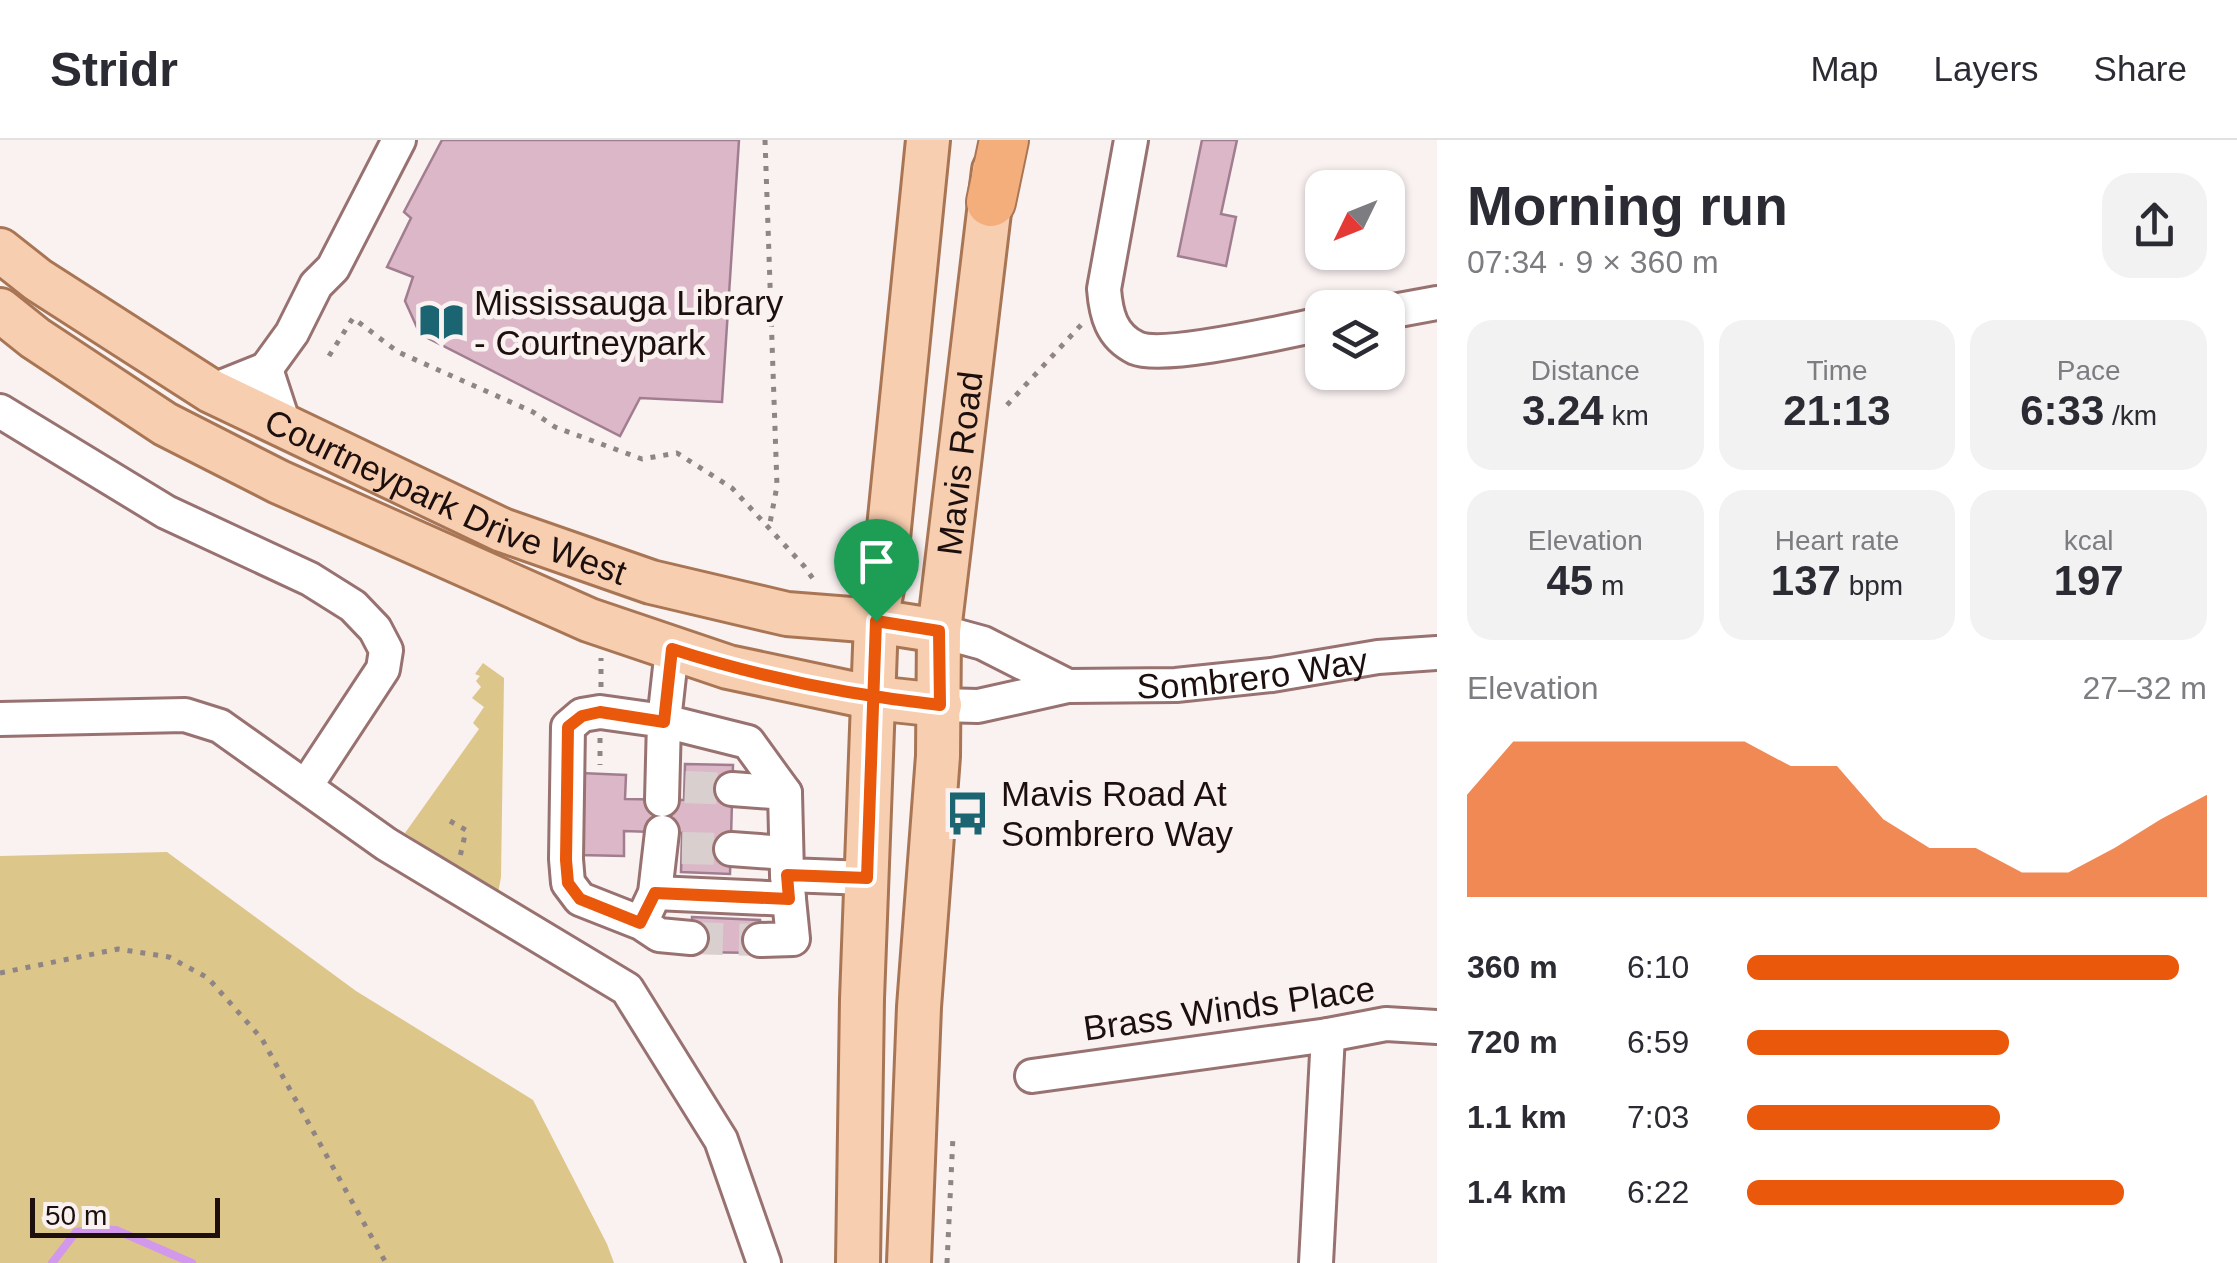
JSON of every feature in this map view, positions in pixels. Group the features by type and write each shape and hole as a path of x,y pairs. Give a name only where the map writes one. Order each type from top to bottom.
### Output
{"highway":[{"path":"991,202 1004,140"}],"main road":[{"name":"Mavis Road","path":"858,1263 861,1018 876,621 884,578 928,140"},
{"name":"Mavis Road","path":"908,1263 919,1007 938,756 939,631 996,140"},
{"name":"Courtneypark Drive West","path":"0,250 38,280 211,391 502,530 652,582 787,614 939,631"},
{"name":"Courtneypark Drive West","path":"0,310 165,424 279,482 589,620 728,667 874,698"},
{"name":"Sombrero Way","path":"874,698 940,705"}],"street":[{"path":"1131,140 1104,289 1106,312 1118,334 1138,349 1186,350 1305,327"},
{"path":"211,391 266,369 292,333 316,284 333,268 389,143"},
{"path":"1405,309 1437,303"},
{"path":"266,369 284,427"},
{"path":"0,411 166,512 310,579 353,606 375,629 386,650 383,670 306,786"},
{"name":"Sombrero Way","path":"939,631 982,642 1068,686"},
{"path":"672,649 664,722 669,816 648,908 659,935 691,938"},
{"name":"Sombrero Way","path":"940,705 978,706 1068,686 1176,685 1272,675 1378,656 1437,653"},
{"path":"760,940 793,939 787,876 785,793 748,742 600,712 582,716 568,727 566,860 568,883 580,899 648,908 787,876 867,878"},
{"path":"0,720 185,715 220,726 386,844 627,989 720,1140 764,1263"},
{"path":"732,789 785,793"},
{"path":"731,850 787,876"},
{"name":"Brass Winds Place","path":"1032,1076 1386,1024 1437,1027"},
{"path":"1316,1263 1328,1035"}],"path":[{"path":"765,140 777,486 769,528"},
{"path":"1007,405 1082,324 1106,312"},
{"path":"329,356 352,318 398,352 532,412 556,427 642,460 677,453 732,488 816,584 830,586"},
{"path":"450,821 466,830 453,884"},
{"path":"0,973 118,949 169,958 208,978 262,1038 386,1263"},
{"path":"947,1263 952,1136"}],"shaded area":[{"path":"483,663 504,678 498,893 405,833 479,729 473,723 484,707 472,698 481,687 476,681 480,676 475,674"},
{"path":"167,852 356,991 533,1100 614,1263 0,1263 0,856"}],"building":[{"path":"442,140 739,140 722,402 640,398 620,436 420,334 405,301 413,277 387,267 411,218 404,212"},
{"path":"1202,140 1237,140 1221,214 1236,217 1226,266 1178,256"},
{"path":"685,764 733,765 730,874 681,872 682,833 624,831 624,856 579,855 581,773 626,775 625,799 684,800"},
{"path":"692,917 760,920 760,953 691,952"}],"waterway":[{"path":"52,1263 76,1232 93,1229 116,1230 192,1263"}],"tunnel":[{"path":"685,787 732,789"},
{"path":"682,848 731,849"},
{"path":"691,938 760,940"}],"place":[{"name":"Mississauga Library - Courtneypark","path":"441,322"},
{"name":"Mavis Road At Sombrero Way","path":"968,813"}],"route":[{"path":"876,621 874,698 867,878 787,875 789,899 655,893 640,923 580,899 568,883 566,860 568,727 582,716 600,712 664,722 672,649 728,667 874,698 940,705 939,631 876,621"}]}
